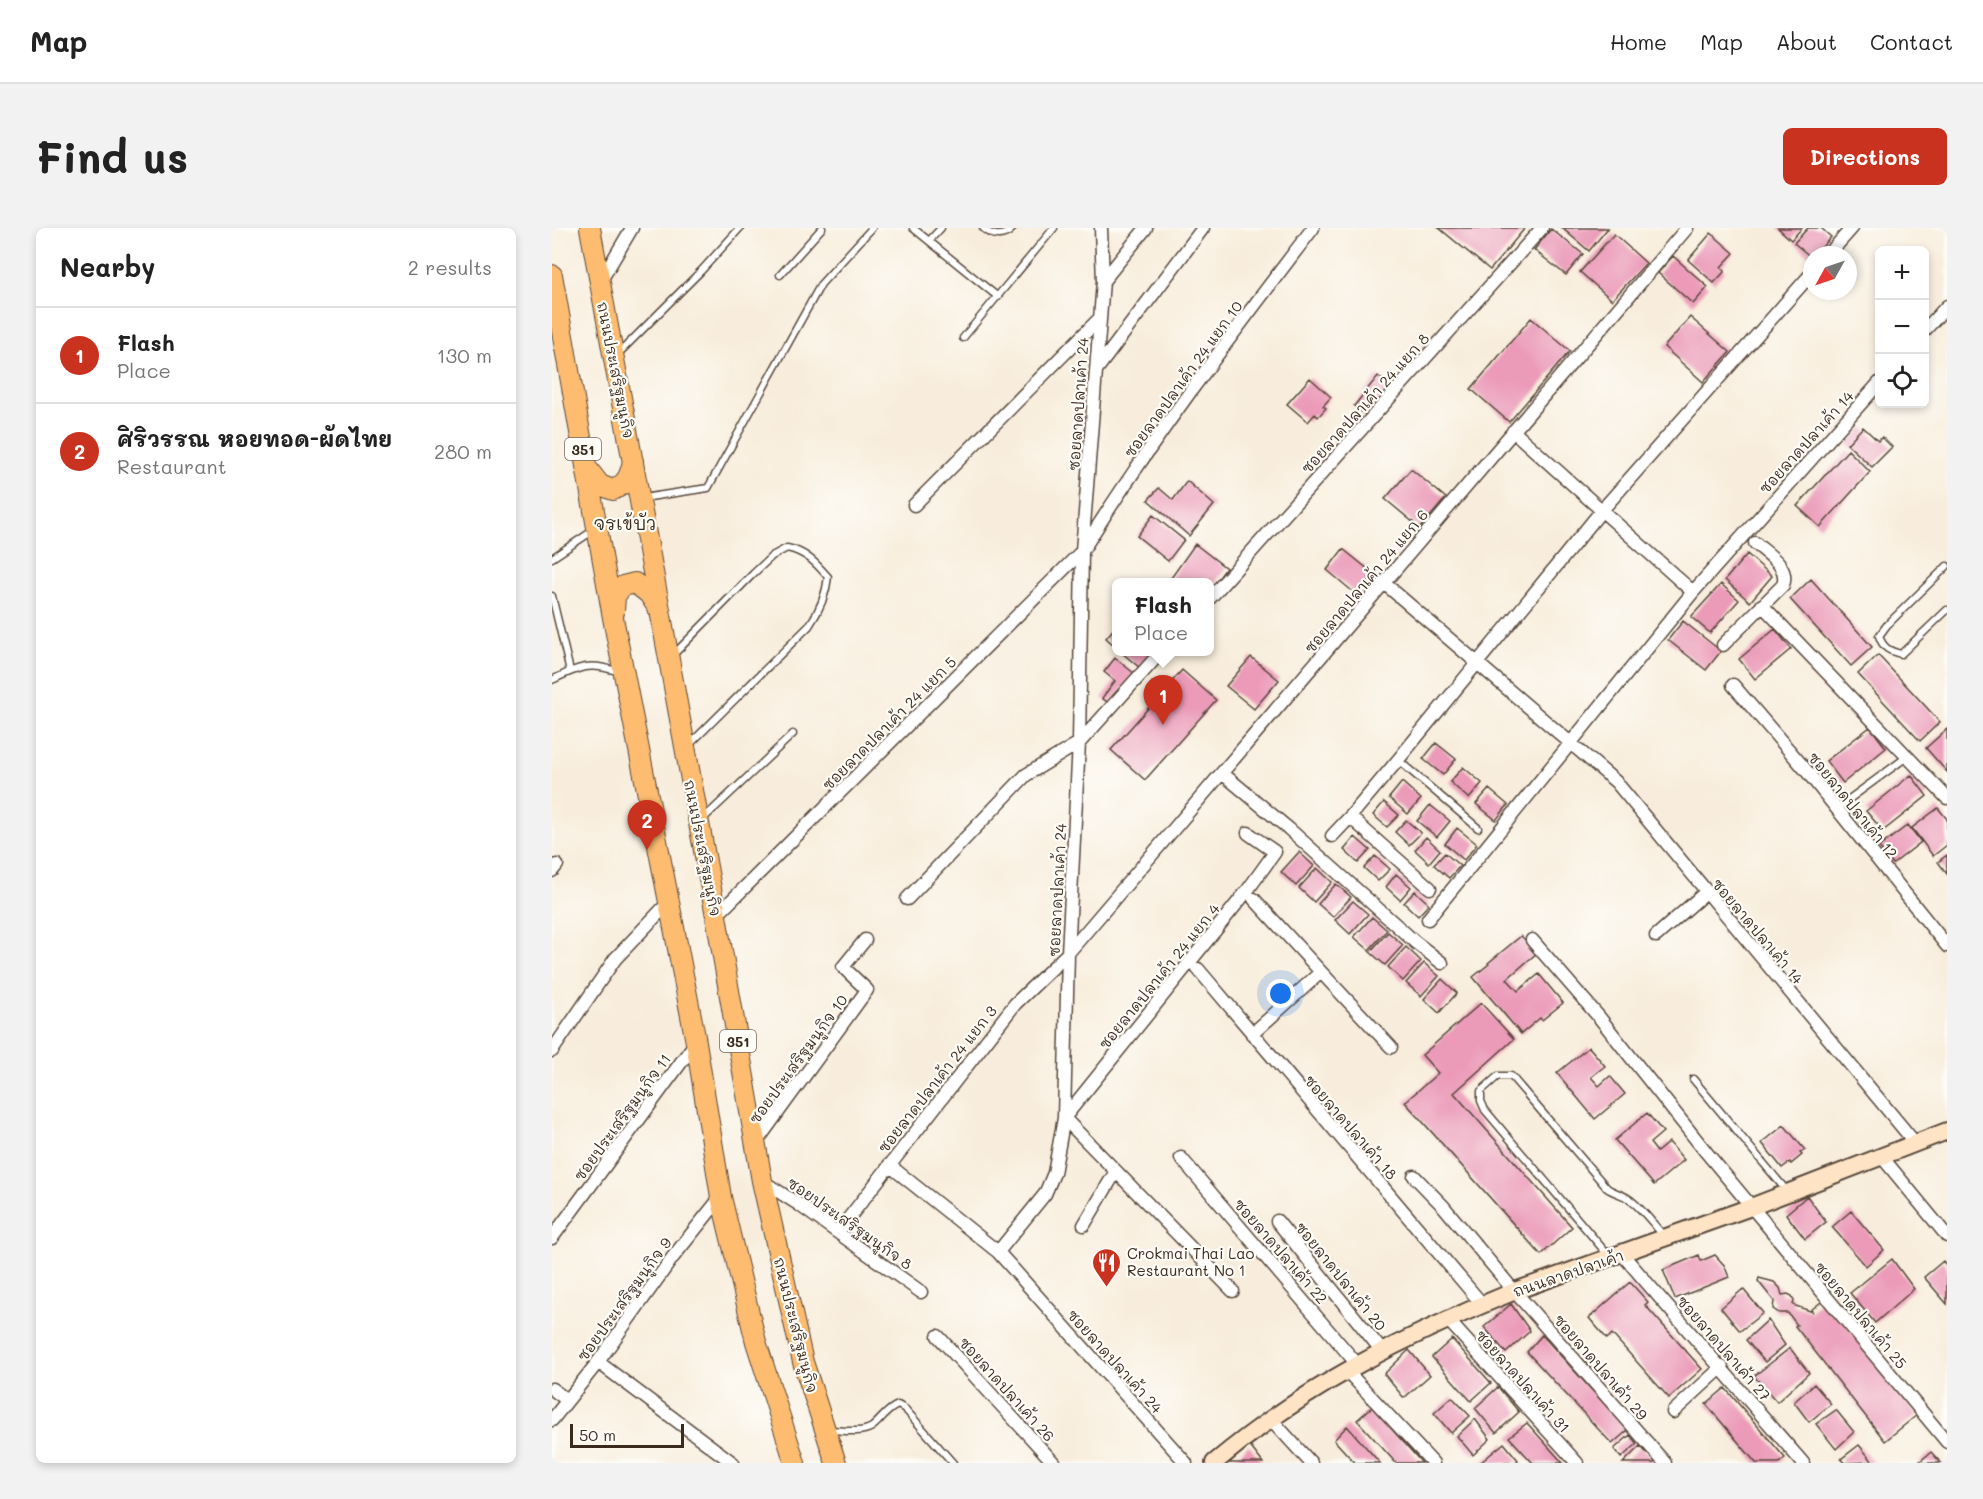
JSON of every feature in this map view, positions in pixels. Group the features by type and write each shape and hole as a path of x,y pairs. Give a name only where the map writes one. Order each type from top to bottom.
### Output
{"main road":[{"name":"ถนนประเสริฐมนูกิจ","path":"590,228 762,1180 803,1362 836,1463"},
{"name":"351","path":"552,275 555,313 696,1042 721,1197 738,1275 756,1341 795,1463"},
{"path":"586,466 600,485 613,490 621,486 629,477 633,461"},
{"path":"614,623 615,596 623,586 635,583 649,594 661,614"},
{"name":"ถนนลาดปลาเค้า","path":"1214,1463 1270,1418 1352,1367 1482,1304 1752,1207 1947,1131"}],"street":[{"path":"600,283 632,228"},
{"name":"ซอยลาดปลาเค้า 24","path":"1101,228 1103,281 1082,551 1079,743 1068,953 1064,1118 1054,1173 1045,1194 998,1252 1186,1463"},
{"path":"1103,281 1146,228"},
{"path":"1096,370 1203,228"},
{"name":"ซอยลาดปลาเค้า 24 แยก 10","path":"1082,551 1116,497 1225,344 1313,228"},
{"name":"ซอยลาดปลาเค้า 24 แยก 8","path":"1214,592 1542,228"},
{"name":"ซอยลาดปลาเค้า 24 แยก 6","path":"1068,953 1687,228"},
{"path":"1834,246 1846,230"},
{"path":"1332,836 1398,760 1602,510 1803,283"},
{"path":"1929,326 1947,306"},
{"path":"914,505 1100,318"},
{"name":"ซอยลาดปลาเค้า 14","path":"1428,919 1693,592 1875,388"},
{"path":"1513,431 1693,592"},
{"path":"1723,645 1783,585 1785,573 1783,568 1755,543"},
{"name":"ซอยลาดปลาเค้า 24 แยก 5","path":"716,916 1082,551"},
{"name":"ซอยลาดปลาเค้า 14","path":"1384,583 1616,782 1916,1144"},
{"path":"1762,605 1947,798"},
{"path":"907,899 1026,775 1079,743 1157,656"},
{"name":"ซอยลาดปลาเค้า 12","path":"1733,685 1837,809 1947,946"},
{"path":"1222,773 1442,963"},
{"path":"1350,817 1430,888"},
{"name":"ซอยลาดปลาเค้า 24 แยก 4","path":"1064,1118 1247,891 1275,852 1248,832"},
{"path":"1656,936 1706,892"},
{"path":"1254,899 1391,1047"},
{"path":"552,1051 615,959 669,902"},
{"name":"ซอยประเสริฐมนูกิจ 10","path":"755,1144 867,990 843,967 866,940"},
{"name":"ซอยลาดปลาเค้า 25","path":"1532,940 1599,1017 1682,1123 1947,1442"},
{"name":"ซอยลาดปลาเค้า 24 แยก 3","path":"838,1232 1015,1004 1068,953"},
{"name":"ซอยลาดปลาเค้า 18","path":"1198,969 1482,1304"},
{"path":"1252,1034 1321,972"},
{"name":"ซอยประเสริฐมนูกิจ 11","path":"552,1238 696,1042"},
{"path":"1064,1118 1233,1291"},
{"path":"1882,1156 1947,1236"},
{"name":"ซอยลาดปลาเค้า 22","path":"1181,1158 1433,1463"},
{"path":"889,1165 998,1252"},
{"path":"1084,1225 1116,1171"},
{"name":"ซอยลาดปลาเค้า 29","path":"1414,1176 1444,1207 1665,1463"},
{"name":"ซอยประเสริฐมนูกิจ 8","path":"762,1180 921,1292"},
{"name":"ซอยประเสริฐมนูกิจ 9","path":"552,1420 598,1362 673,1257 721,1197"},
{"name":"ซอยลาดปลาเค้า 20","path":"1277,1221 1382,1351"},
{"name":"ซอยลาดปลาเค้า 27","path":"1616,1256 1722,1367 1803,1463"},
{"name":"ซอยลาดปลาเค้า 31","path":"1448,1320 1577,1463"},
{"name":"ซอยลาดปลาเค้า 26","path":"938,1336 1054,1463"},
{"path":"598,1362 733,1463"},
{"path":"1673,1412 1722,1367"},
{"path":"552,1389 567,1400"},
{"path":"1270,1418 1311,1463"}],"lane":[{"path":"614,358 701,271 740,228"},
{"path":"780,274 822,228"},
{"path":"640,498 708,488 822,284 872,228"},
{"path":"913,228 998,297"},
{"path":"929,241 941,228"},
{"path":"983,228 997,236 1008,233 1012,228"},
{"path":"963,338 1054,228"},
{"path":"552,558 597,528"},
{"path":"669,659 772,556 787,548 800,551 815,562 828,577 821,608 809,626 685,748"},
{"path":"1947,566 1887,626 1880,636 1882,645 1890,651 1901,654 1947,610"},
{"path":"552,596 570,671"},
{"path":"552,680 590,665 624,673"},
{"path":"698,824 793,734"},
{"path":"1837,809 1908,756"},
{"path":"1398,760 1478,828"},
{"path":"1616,1256 1485,1110 1481,1101 1481,1091 1498,1076 1512,1076 1607,1188 1633,1202 1666,1238"},
{"path":"1693,1079 1788,1193"},
{"path":"825,1430 855,1431 870,1428 892,1407 898,1405 905,1409 953,1463"}],"building":[{"path":"1439,228 1525,228 1490,270"},
{"path":"1562,228 1608,228 1589,251"},
{"path":"1778,228 1802,228 1791,240"},
{"path":"1808,228 1821,228 1831,237 1823,246 1803,246 1803,250 1794,243"},
{"path":"1551,229 1583,254 1566,275 1534,250"},
{"path":"1711,233 1734,253 1721,267 1725,271 1714,283 1688,260"},
{"path":"1614,234 1646,263 1612,300 1580,272"},
{"path":"1673,256 1708,287 1693,304 1658,273"},
{"path":"1690,317 1730,352 1703,382 1664,347"},
{"path":"1531,318 1570,351 1509,422 1471,389"},
{"path":"1378,376 1392,388 1368,417 1354,406"},
{"path":"1310,378 1331,397 1323,406 1326,408 1318,417 1315,414 1308,422 1287,404"},
{"path":"1863,427 1878,441 1882,437 1892,447 1872,467 1847,444"},
{"path":"1848,450 1870,472 1820,527 1797,506"},
{"path":"1411,469 1446,498 1420,528 1385,499"},
{"path":"1187,481 1214,505 1189,536 1148,500 1159,488 1173,500"},
{"path":"1153,515 1184,540 1168,561 1137,536"},
{"path":"1195,544 1226,568 1214,584 1214,578 1171,578"},
{"path":"1343,549 1374,574 1358,596 1327,570"},
{"path":"1747,554 1772,576 1750,602 1725,580"},
{"path":"1811,579 1872,647 1851,666 1790,599"},
{"path":"1721,584 1739,600 1710,633 1691,617"},
{"path":"1683,621 1721,651 1706,670 1668,640"},
{"path":"1775,629 1791,649 1755,679 1739,659"},
{"path":"1112,631 1112,643 1106,638"},
{"path":"1878,655 1940,722 1920,741 1858,674"},
{"path":"1126,656 1150,656 1140,668"},
{"path":"1251,657 1279,680 1254,709 1226,686"},
{"path":"1115,658 1135,674 1110,704 1102,698 1115,681 1104,672"},
{"path":"1182,670 1216,700 1145,780 1111,750"},
{"path":"1870,727 1886,748 1843,783 1826,761"},
{"path":"1947,729 1947,772 1926,748"},
{"path":"1436,743 1456,759 1443,775 1423,759"},
{"path":"1463,767 1482,783 1469,799 1450,782"},
{"path":"1911,775 1927,796 1883,831 1866,811"},
{"path":"1402,782 1421,799 1408,814 1389,798"},
{"path":"1489,789 1508,805 1496,820 1476,804"},
{"path":"1384,802 1399,815 1387,827 1373,815"},
{"path":"1430,805 1450,821 1437,837 1417,821"},
{"path":"1938,808 1947,819 1947,845 1933,856 1912,828"},
{"path":"1406,820 1421,833 1409,845 1395,832"},
{"path":"1908,825 1921,842 1893,864 1879,847"},
{"path":"1457,828 1477,844 1464,860 1445,844"},
{"path":"1355,837 1370,850 1358,863 1344,850"},
{"path":"1426,837 1440,850 1429,863 1415,850"},
{"path":"1299,852 1314,866 1296,886 1281,872"},
{"path":"1445,853 1460,866 1449,878 1434,865"},
{"path":"1947,855 1947,874 1938,862"},
{"path":"1375,856 1390,869 1378,881 1364,868"},
{"path":"1317,868 1332,882 1314,902 1299,888"},
{"path":"1396,874 1411,887 1400,900 1386,887"},
{"path":"1336,884 1351,897 1333,917 1318,904"},
{"path":"1415,891 1429,904 1418,916 1404,903"},
{"path":"1353,901 1368,914 1350,934 1335,920"},
{"path":"1372,917 1387,930 1369,950 1354,937"},
{"path":"1388,932 1403,945 1385,965 1370,952"},
{"path":"1521,936 1538,952 1507,979 1518,991 1539,974 1563,1003 1521,1034 1473,977"},
{"path":"1406,947 1421,961 1403,981 1388,967"},
{"path":"1424,963 1439,976 1421,996 1406,983"},
{"path":"1442,979 1457,993 1439,1013 1424,999"},
{"path":"1481,1003 1514,1039 1454,1093 1572,1227 1541,1255 1405,1102 1438,1073 1422,1055"},
{"path":"1589,1047 1605,1066 1591,1077 1599,1086 1610,1076 1625,1094 1595,1119 1557,1073"},
{"path":"1647,1113 1663,1132 1650,1143 1657,1152 1669,1142 1684,1160 1654,1185 1615,1140"},
{"path":"1784,1125 1805,1150 1791,1164 1790,1162 1782,1168 1762,1143"},
{"path":"1807,1196 1826,1222 1805,1239 1786,1214"},
{"path":"1851,1211 1884,1250 1866,1266 1832,1227"},
{"path":"1699,1255 1701,1261 1715,1255 1724,1265 1729,1277 1675,1299 1663,1270"},
{"path":"1892,1259 1914,1289 1875,1323 1850,1293"},
{"path":"1943,1261 1947,1266 1947,1304 1924,1277"},
{"path":"1759,1278 1774,1282 1780,1288 1782,1295 1792,1296 1793,1305 1813,1312 1811,1310 1826,1298 1917,1415 1885,1441 1795,1326 1797,1325 1788,1313 1779,1313 1773,1309 1774,1301 1758,1281"},
{"path":"1630,1282 1648,1302 1645,1305 1702,1369 1669,1398 1612,1334 1607,1339 1589,1318"},
{"path":"1743,1289 1763,1313 1740,1331 1721,1308"},
{"path":"1511,1304 1530,1331 1506,1353 1484,1327"},
{"path":"1768,1320 1785,1345 1765,1362 1746,1340"},
{"path":"1542,1335 1628,1430 1612,1444 1527,1352"},
{"path":"1452,1339 1491,1383 1471,1401 1432,1357"},
{"path":"1790,1348 1809,1373 1777,1402 1754,1376"},
{"path":"1409,1350 1430,1375 1404,1398 1384,1374"},
{"path":"1814,1384 1831,1404 1809,1422 1794,1402"},
{"path":"1498,1387 1519,1412 1496,1433 1475,1408"},
{"path":"1725,1388 1785,1458 1779,1463 1756,1463 1706,1404"},
{"path":"1452,1397 1470,1416 1451,1433 1434,1413"},
{"path":"1372,1407 1422,1463 1396,1463 1357,1420"},
{"path":"1836,1410 1854,1432 1836,1449 1816,1424"},
{"path":"1475,1419 1490,1439 1473,1455 1457,1436"},
{"path":"1527,1423 1563,1463 1533,1463 1509,1437"},
{"path":"1347,1426 1380,1463 1355,1463 1334,1440"},
{"path":"1630,1435 1637,1444 1621,1458 1614,1449"},
{"path":"1504,1443 1518,1460 1515,1463 1480,1463"},
{"path":"1249,1445 1263,1463 1229,1463"},
{"path":"1859,1445 1873,1462 1844,1463 1841,1459"},
{"path":"1640,1446 1655,1461 1654,1463 1623,1463"},
{"path":"1931,1452 1941,1463 1918,1463"}],"place":[{"name":"Flash","path":"1163,725"},
{"name":"ศิริวรรณ หอยทอด-ผัดไทย","path":"647,850"},
{"name":"Crokmai Thai Lao Restaurant No 1","path":"1106,1288"}],"district":[{"name":"จรเข้บัว","path":"625,523"}]}
